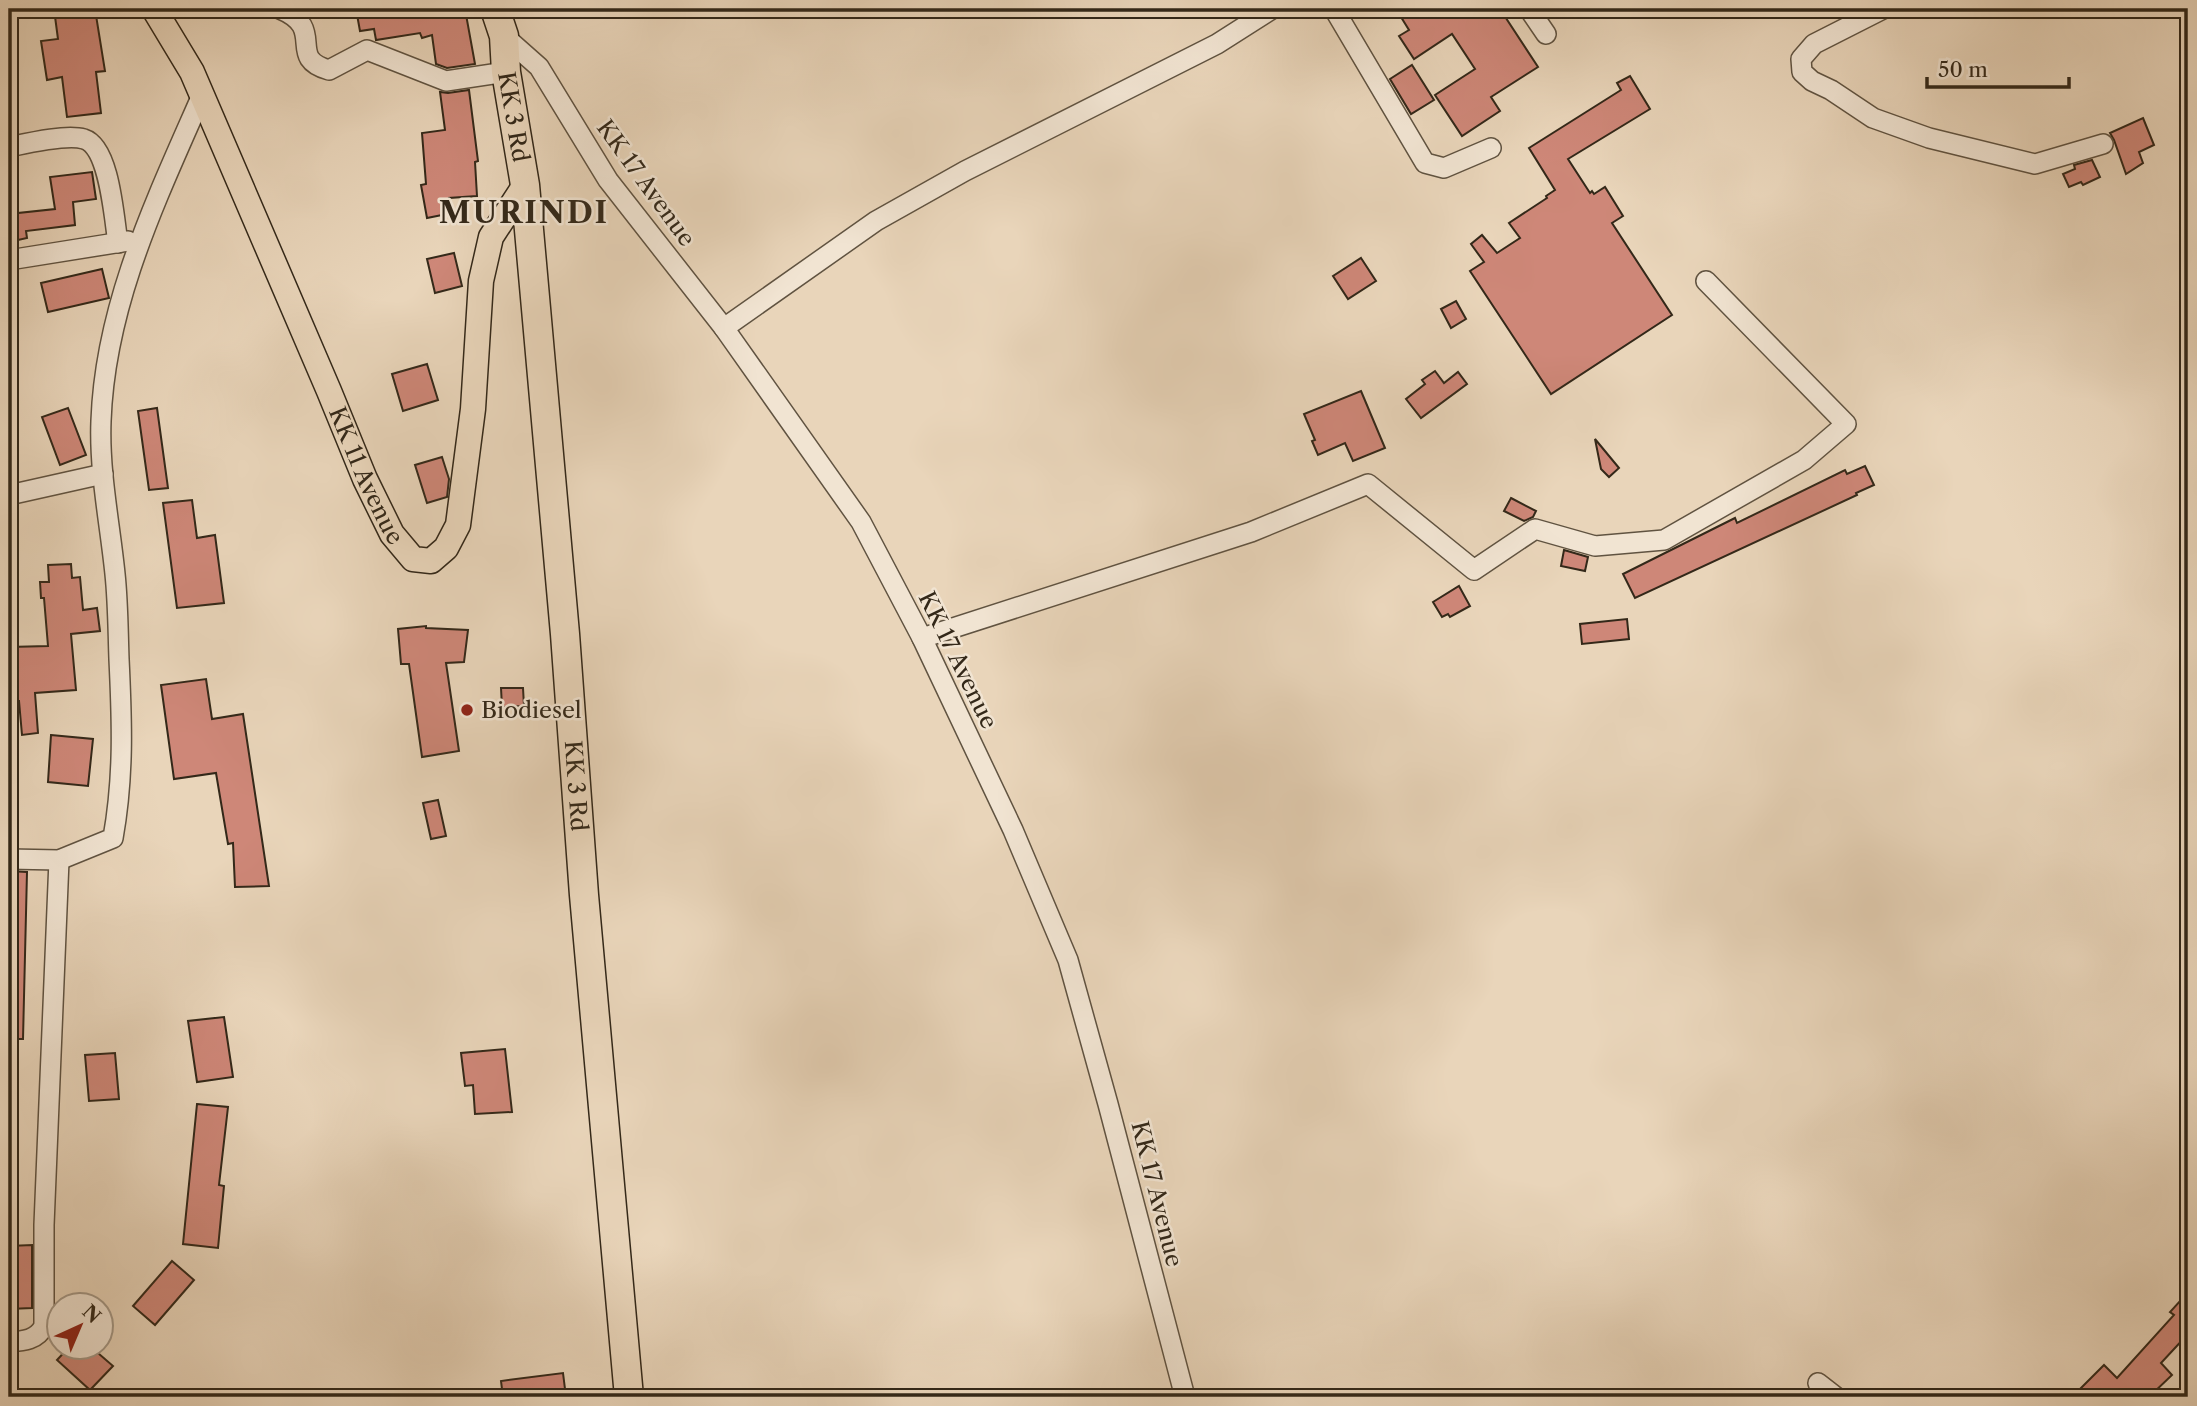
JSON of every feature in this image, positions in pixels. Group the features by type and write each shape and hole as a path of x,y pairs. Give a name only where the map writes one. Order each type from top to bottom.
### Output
{"highway":[{"name":"KK 3 Rd","path":"495,9 504,36 506,72 525,185 629,1397"}],"main road":[{"name":"KK 11 Avenue","path":"154,9 192,72 330,391 365,480 392,534 413,559 431,561 446,548 458,525 473,409 481,281 491,237 525,185"}],"street":[{"path":"280,9 293,14 301,21 305,30 306,53 317,67 329,70 368,50 446,81 506,72"},
{"path":"724,328 876,221 965,171 1217,44 1272,9"},
{"path":"1334,9 1425,163 1444,168 1491,148"},
{"path":"1529,9 1546,34"},
{"path":"1884,9 1815,44 1801,58 1802,72 1812,81 1831,90 1873,118 1929,138 2022,161 2035,164 2103,144"},
{"name":"KK 17 Avenue","path":"504,36 539,66 608,180 724,328 861,522 922,638 1013,830 1068,960 1185,1397"},
{"path":"9,859 59,860 113,838 121,795 123,737 115,578 103,474 102,401 115,321 139,238 202,95"},
{"path":"9,147 74,138 87,140 97,148 104,161 118,243"},
{"path":"9,260 139,238"},
{"path":"922,638 1251,532 1368,484 1474,570 1535,529 1595,546 1664,540 1804,460 1846,424 1706,281"},
{"path":"9,495 103,474"},
{"path":"9,1342 32,1339 41,1333 44,1326 44,1225 59,860"},
{"path":"1818,1383 1836,1397"}],"building":[{"path":"54,9 95,9 105,71 96,72 101,113 67,117 62,77 47,80 41,41 58,39"},
{"path":"356,9 465,9 475,64 447,68 436,64 432,35 422,38 420,33 376,40 374,29 360,31"},
{"path":"1396,9 1500,9 1538,67 1491,97 1500,111 1462,136 1435,95 1475,69 1452,34 1414,59 1399,36 1409,30"},
{"path":"1412,65 1434,100 1411,114 1390,79"},
{"path":"1630,76 1650,109 1568,159 1590,193 1592,191 1594,194 1605,187 1623,216 1612,223 1672,315 1551,394 1470,271 1484,262 1471,244 1482,235 1497,253 1520,238 1509,223 1555,190 1529,148 1621,90 1617,83"},
{"path":"469,90 478,161 475,162 477,196 449,198 452,213 427,218 421,185 426,184 422,133 445,130 440,92"},
{"path":"2143,118 2154,145 2139,152 2143,163 2126,174 2110,133"},
{"path":"2092,160 2100,177 2083,185 2081,182 2069,187 2063,174 2075,169 2074,165"},
{"path":"92,172 96,199 73,202 75,225 26,231 27,238 9,242 9,214 55,209 50,177"},
{"path":"454,253 462,286 435,293 427,259"},
{"path":"1361,258 1376,281 1348,299 1333,276"},
{"path":"102,269 109,298 48,312 41,283"},
{"path":"1456,301 1466,319 1451,328 1441,309"},
{"path":"427,364 438,400 403,411 392,374"},
{"path":"1435,371 1444,383 1458,372 1467,384 1421,418 1406,399 1425,384 1422,380"},
{"path":"1361,391 1385,448 1353,461 1345,443 1318,455 1304,414"},
{"path":"68,408 86,455 60,465 42,417"},
{"path":"157,408 168,488 149,490 138,411"},
{"path":"1595,439 1619,468 1609,477 1601,469"},
{"path":"442,457 449,479 447,497 427,503 415,465"},
{"path":"1865,466 1874,485 1856,493 1857,495 1635,598 1623,574 1735,518 1737,523 1845,470 1847,474"},
{"path":"1511,498 1536,511 1533,517 1524,521 1504,511"},
{"path":"192,500 197,538 215,535 224,603 177,608 163,503"},
{"path":"1564,550 1588,557 1585,571 1561,566"},
{"path":"71,564 72,578 80,577 83,610 97,608 100,631 71,634 76,690 35,693 38,733 22,735 19,701 9,701 9,647 48,646 40,582 49,582 48,565"},
{"path":"1459,586 1470,606 1450,617 1448,614 1442,617 1433,602"},
{"path":"1627,619 1629,639 1582,644 1580,624"},
{"path":"426,626 468,630 464,662 446,663 459,751 422,757 409,664 401,664 398,629"},
{"path":"206,679 212,719 243,714 269,886 235,887 233,843 228,844 216,773 174,779 161,685"},
{"path":"501,688 523,688 524,706 502,707"},
{"path":"51,735 93,739 88,786 48,782"},
{"path":"438,800 446,836 431,839 423,803"},
{"path":"9,871 27,872 23,1039 9,1039"},
{"path":"224,1017 233,1077 197,1082 188,1021"},
{"path":"505,1049 512,1112 475,1114 473,1085 465,1086 461,1053"},
{"path":"115,1053 119,1099 89,1101 85,1055"},
{"path":"197,1104 228,1107 219,1185 224,1186 218,1248 183,1244"},
{"path":"32,1245 32,1308 9,1309 9,1246"},
{"path":"172,1261 194,1280 155,1325 133,1306"},
{"path":"2188,1299 2188,1328 2186,1326 2182,1331 2187,1335 2161,1363 2172,1375 2149,1397 2072,1397 2104,1365 2117,1378 2174,1315 2170,1312 2180,1301 2184,1304"},
{"path":"57,1360 106,1360 113,1366 90,1390"},
{"path":"563,1373 566,1397 503,1397 501,1381"}],"place":[{"name":"Biodiesel","path":"467,710"}],"district":[{"name":"MURINDI","path":"524,213"}]}
